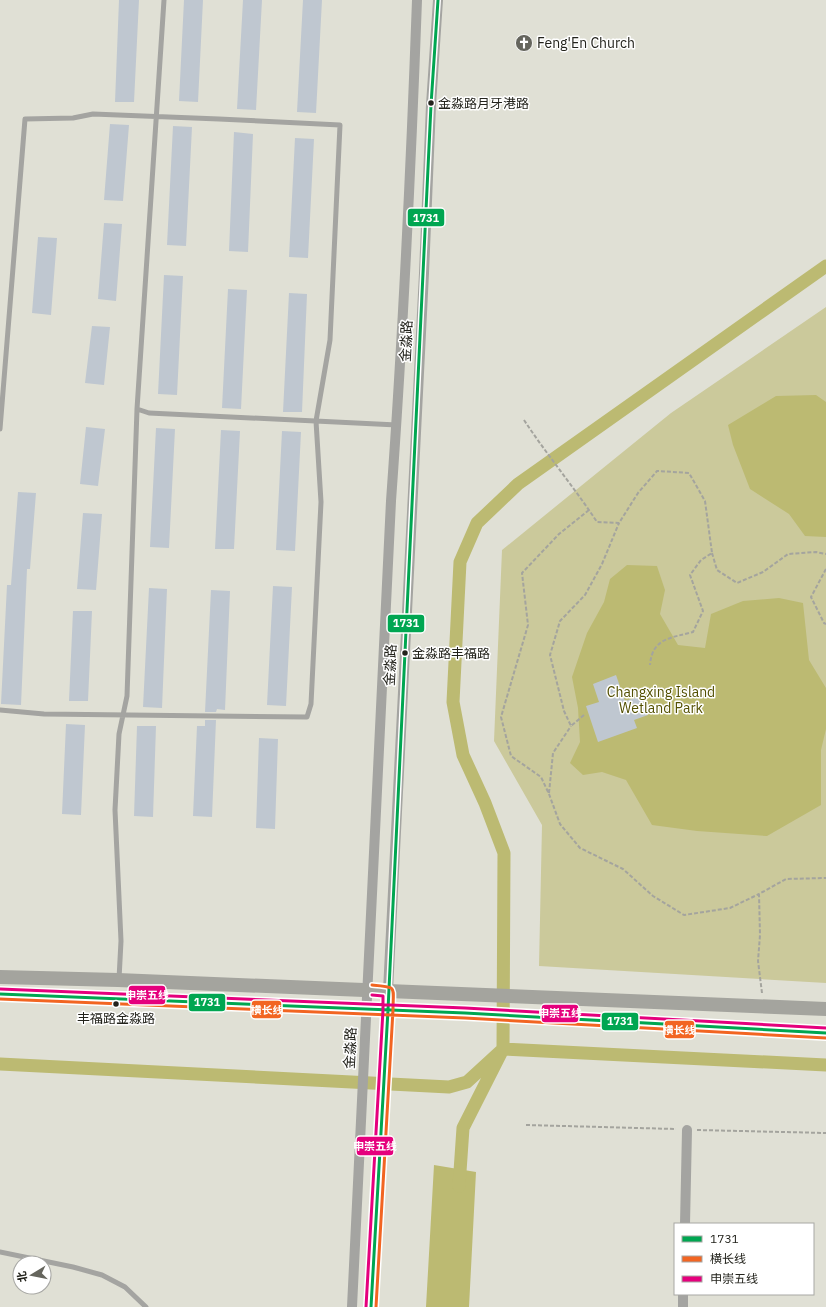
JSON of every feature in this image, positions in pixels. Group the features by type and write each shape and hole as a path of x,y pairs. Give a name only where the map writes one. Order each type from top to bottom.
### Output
{"street":[{"name":"金淼路","path":"352,1307 366,990 391,501 412,141 417,0"},
{"name":"金淼路","path":"370,1307 388,1010 431,105 438,0"},
{"path":"0,977 535,996 826,1009"},
{"path":"0,994 533,1016 826,1033"},
{"path":"685,1223 687,1130"},
{"path":"683,1295 683,1307"}],"lane":[{"path":"118,980 121,941 115,810 119,734 127,696 137,409 164,0"},
{"path":"0,429 25,119 73,118 93,114 340,125 330,340 316,421 321,502 311,704 307,717 44,714 0,710"},
{"path":"137,409 149,413 396,425"},
{"path":"0,1252 73,1267 102,1275 125,1287 146,1307"}],"path":[{"path":"524,420 544,451 597,522 619,524"},
{"path":"572,726 564,711 550,655 560,621 585,595 602,564 619,524 638,493 657,471 689,473 704,501 712,553 718,570 737,583 763,572 788,554 816,552 826,554"},
{"path":"589,510 559,534 522,573 528,625 501,717 511,756 540,776 549,794 560,824 580,848 623,869 653,896 684,915 730,908 786,879 826,878"},
{"path":"650,665 651,655 659,643 693,632 703,611 690,575 701,560 712,553"},
{"path":"826,569 811,597 824,623 826,624"},
{"path":"549,794 553,753 572,726 584,715"},
{"path":"759,894 760,935 758,961 764,1006"}],"green space":[{"name":"Changxing Island Wetland Park","path":"826,307 826,983 539,966 542,825 494,741 502,550 671,413"}],"shaded area":[{"path":"816,395 826,402 826,537 805,536 789,514 750,489 733,445 728,425 776,396"},
{"path":"627,565 657,566 665,590 660,614 678,645 705,648 711,614 743,601 779,598 803,603 809,660 826,688 826,729 821,750 821,805 767,836 697,831 652,825 626,780 602,772 583,775 570,763 580,742 578,708 572,677 587,633 604,602 610,579"},
{"path":"434,1165 476,1172 469,1307 426,1307"}],"building":[{"path":"119,0 139,0 134,102 115,102"},
{"path":"184,0 203,0 198,102 179,101"},
{"path":"243,0 262,0 256,110 237,109"},
{"path":"303,0 322,0 316,113 297,112"},
{"path":"110,124 129,125 123,201 104,200"},
{"path":"173,126 192,127 186,246 167,245"},
{"path":"234,132 253,134 248,252 229,251"},
{"path":"295,138 314,139 308,258 289,257"},
{"path":"104,223 122,224 116,301 98,299"},
{"path":"38,237 57,238 51,315 32,313"},
{"path":"164,275 183,276 177,395 158,394"},
{"path":"228,289 247,290 241,409 222,408"},
{"path":"289,293 307,294 302,412 283,412"},
{"path":"92,326 110,327 104,385 85,383"},
{"path":"86,427 105,429 98,486 80,484"},
{"path":"156,428 175,429 169,548 150,547"},
{"path":"221,430 240,431 234,549 215,549"},
{"path":"282,431 301,432 295,551 276,550"},
{"path":"18,492 36,493 30,569 27,569 21,705 1,704 7,585 11,585"},
{"path":"83,513 102,514 96,590 77,589"},
{"path":"273,586 292,587 286,706 267,705"},
{"path":"149,588 167,589 162,708 143,707"},
{"path":"211,590 230,591 225,710 217,709 216,712 205,712"},
{"path":"73,611 92,611 88,701 69,701"},
{"path":"616,675 625,701 641,696 648,715 634,720 637,728 598,742 586,706 599,702 593,684"},
{"path":"205,720 216,720 212,817 193,816 197,726 205,726"},
{"path":"66,724 85,725 81,815 62,814"},
{"path":"137,726 156,726 153,817 134,816"},
{"path":"259,738 278,739 275,829 256,828"}],"waterway":[{"path":"459,1186 463,1128 503,1049 504,853 485,803 463,755 453,702 460,562 477,523 518,484 826,266"},
{"path":"0,1064 449,1087 467,1082 503,1049 826,1065"}],"transit line":[{"name":"1731","path":"371,1307 388,1010 431,105 438,0"},
{"name":"横长线","path":"372,985 390,987 393,992 376,1307"},
{"name":"申崇五线","path":"0,989 465,1008 826,1028"},
{"name":"1731","path":"0,994 465,1013 826,1033"},
{"name":"申崇五线","path":"366,1307 383,1010 383,996 372,995"},
{"name":"横长线","path":"0,999 465,1018 826,1038"}],"place":[{"name":"Feng'En Church","path":"524,43"},
{"name":"金淼路月牙港路","path":"431,103"},
{"name":"金淼路丰福路","path":"405,653"},
{"name":"丰福路金淼路","path":"116,1004"}]}
